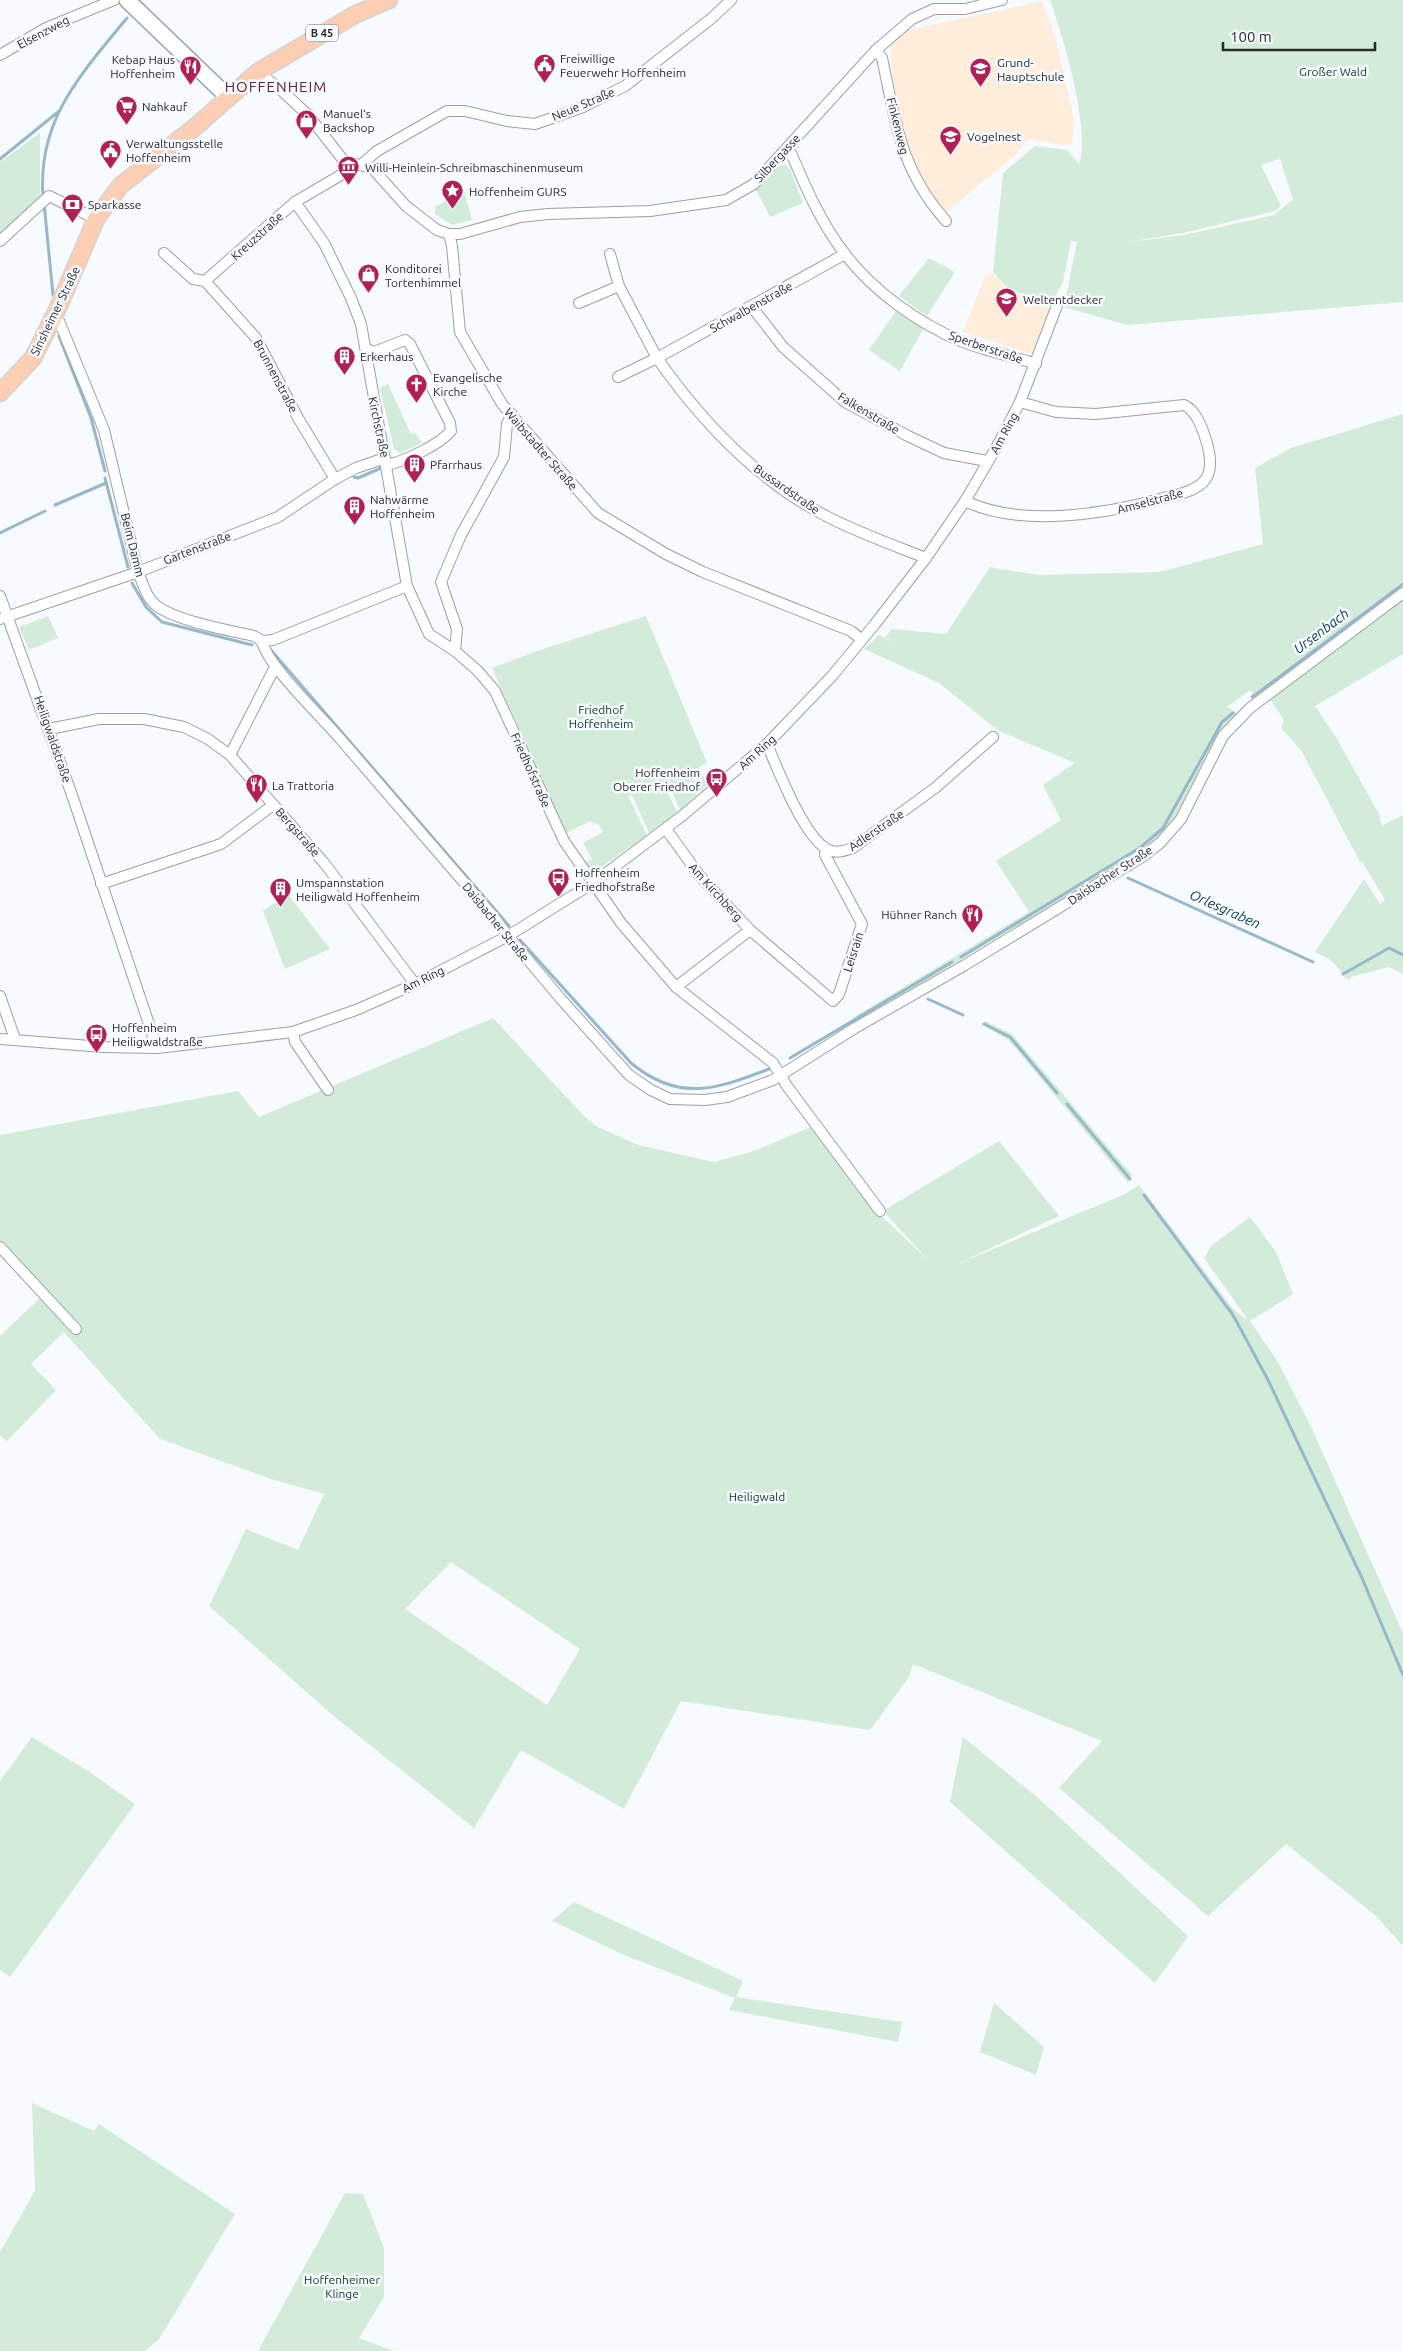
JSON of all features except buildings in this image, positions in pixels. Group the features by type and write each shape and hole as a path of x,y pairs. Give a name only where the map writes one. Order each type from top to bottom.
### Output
{"main road":[{"path":"127,0 228,97"},
{"name":"B 45","path":"228,97 258,72 356,14 389,0"},
{"name":"Sinsheimer Straße","path":"0,392 33,358 54,316 96,219 120,186 194,128 228,97"}],"street":[{"name":"Elsenzweg","path":"0,55 46,28 114,0"},
{"name":"Neue Straße","path":"356,164 447,111 466,111 507,121 535,124 583,107 625,86 712,18 731,0"},
{"name":"Silbergasse","path":"449,234 460,234 530,216 650,211 726,200 754,184 876,50 912,19 934,9 965,9 1002,0"},
{"name":"Finkenweg","path":"876,50 882,58 902,150 918,185 946,221"},
{"path":"258,72 308,115 344,161 372,168 406,206 437,230 449,234"},
{"name":"Sperberstraße","path":"786,149 791,153 817,212 845,254 872,282 903,308 936,329 963,342 1036,364"},
{"name":"Kreuzstraße","path":"205,281 295,202 346,172 356,164"},
{"path":"0,242 45,199 96,219"},
{"name":"Kirchstraße","path":"295,202 324,243 351,298 367,349 368,373 408,586 429,634 455,651"},
{"name":"Waibstadter Straße","path":"449,234 452,246 460,332 502,404 598,513 666,554 703,572 851,631 862,640"},
{"path":"164,253 193,279 205,281"},
{"name":"Bussardstraße","path":"610,254 619,286 657,358 682,394 705,421 764,476 826,516 864,534 926,558"},
{"name":"Schwalbenstraße","path":"657,358 845,254"},
{"name":"Brunnenstraße","path":"205,281 256,338 298,418 335,479"},
{"path":"579,303 619,286"},
{"name":"Am Ring","path":"0,1039 103,1047 157,1048 292,1032 356,1010 415,984 508,936 593,883 666,829 767,744 832,676 862,640 926,558 965,501 1020,402 1058,303"},
{"name":"Falkenstraße","path":"752,307 783,348 845,402 944,453 987,461"},
{"name":"Beim Damm","path":"54,316 59,321 104,430 138,572 146,593 156,605 169,612 254,636 262,641"},
{"name":"Gartenstraße","path":"4,618 138,572 278,517 335,479 356,468 386,462 445,439 451,432 450,423 410,344 406,340 374,352 367,349"},
{"path":"618,377 657,358"},
{"name":"Amselstraße","path":"965,501 982,509 1007,513 1072,515 1114,511 1182,493 1200,485 1209,472 1210,461 1206,440 1193,412 1184,405 1096,414 1056,412 1020,402"},
{"path":"455,651 457,629 441,582 461,535 504,457 507,424 512,414"},
{"path":"262,641 281,638 408,586"},
{"name":"Daisbacher Straße","path":"262,641 264,652 275,666 629,1075 651,1090 670,1099 705,1100 727,1097 773,1080 1142,857 1160,843 1181,819 1223,736 1250,708 1403,594"},
{"name":"Heiligwaldstraße","path":"0,596 4,618 49,729 157,1048"},
{"name":"Friedhofstraße","path":"455,651 477,670 495,691 564,841 621,923 676,987 773,1063 782,1074"},
{"path":"230,755 275,666"},
{"name":"Bergstraße","path":"49,729 99,719 144,719 184,727 208,739 230,755 325,864 415,984"},
{"name":"Adlerstraße","path":"826,849 840,853 853,848 935,788 993,737"},
{"path":"767,744 786,789 815,840 826,849"},
{"path":"101,884 221,844 273,804"},
{"name":"Am Kirchberg","path":"666,829 699,875 750,930 833,1002"},
{"name":"Leisrain","path":"826,849 825,855 862,924 839,994 833,1002"},
{"name":"Am Kirchberg","path":"676,987 750,930"},
{"path":"0,996 15,1039"},
{"path":"292,1032 295,1042 328,1090"},
{"path":"782,1074 792,1094 880,1211"},
{"path":"0,1247 76,1329"}],"shaded area":[{"name":"Grund- Hauptschule","path":"1042,1 1056,39 1074,120 1072,144 1065,145 1028,139 1016,154 944,214 925,188 911,160 900,121 890,56 891,44 908,30"},
{"name":"Weltentdecker","path":"992,273 1007,289 1051,305 1032,354 963,332 984,279"}],"green space":[{"name":"Großer Wald","path":"1050,0 1403,0 1403,302 1127,325 1064,307 1077,242 1071,241 1063,282 1051,304 1008,289 993,272 1003,173 1035,146 1067,150 1079,164 1082,149 1079,107 1068,59","holes":["1280,159 1293,199 1274,215 1184,235 1128,242 1183,233 1275,211 1281,206 1261,165"]},
{"path":"40,133 40,198 0,233 0,162"},
{"path":"785,164 790,168 803,203 770,217 755,188 777,167"},
{"path":"464,191 472,220 452,225 435,214 435,207"},
{"path":"929,258 955,272 927,316 899,296"},
{"path":"896,311 923,329 900,371 869,350"},
{"path":"388,384 411,434 415,433 422,443 400,453 394,449 380,388"},
{"path":"1403,414 1403,582 1253,694 1250,690 1227,707 1237,713 1229,724 1191,794 1168,827 1139,854 857,1021 854,1017 1029,912 996,861 1061,820 1043,785 1075,763 999,731 939,683 864,649 879,635 898,643 885,637 892,629 946,634 990,567 1038,575 1160,572 1263,544 1255,468 1291,448"},
{"path":"1403,599 1403,654 1315,706 1337,739 1380,816 1380,822 1383,825 1403,815 1403,974 1389,967 1351,977 1349,980 1343,976 1338,967 1331,961 1315,952 1364,879 1380,904 1385,900 1362,861 1360,862 1301,750 1281,728 1284,720 1270,699"},
{"path":"48,616 58,638 29,650 19,627"},
{"name":"Friedhof Hoffenheim","path":"646,616 707,763 699,767 707,785 680,810 667,781 663,783 677,812 649,833 632,795 628,796 647,835 601,867 593,870 585,863 592,859 583,843 603,832 599,825 590,821 566,833 492,668 537,651"},
{"path":"288,894 330,949 285,969 263,911"},
{"name":"Heiligwald","path":"493,1018 582,1114 596,1126 638,1145 714,1162 757,1150 813,1126 878,1213 929,1261 883,1211 999,1141 1059,1216 955,1265 1125,1194 1139,1185 1234,1310 1248,1320 1204,1258 1212,1245 1250,1217 1276,1252 1293,1294 1250,1321 1278,1362 1313,1431 1403,1633 1403,1946 1375,1915 1286,1844 1208,1916 1059,1788 1102,1741 913,1664 909,1677 870,1730 681,1701 624,1809 521,1750 474,1828 336,1718 209,1606 246,1529 298,1550 324,1494 271,1479 160,1439 64,1332 31,1364 56,1390 7,1441 0,1436 0,1336 41,1297 0,1252 0,1135 238,1091 259,1117","holes":["451,1562 580,1649 547,1705 405,1609"]},
{"path":"985,1021 1012,1034 1132,1175 1128,1183 1018,1051 1008,1040 983,1025"},
{"path":"32,1737 88,1771 135,1804 10,1977 0,1970 0,1781"},
{"path":"963,1737 1044,1803 1188,1936 1155,1983 950,1802"},
{"path":"574,1902 743,1981 736,1997 902,2022 898,2042 729,2010 735,1998 624,1955 552,1921"},
{"path":"994,2003 1044,2047 1036,2075 980,2052"},
{"path":"32,2103 94,2131 99,2124 235,2214 159,2339 145,2351 0,2351 0,2252 35,2191"},
{"name":"Hoffenheimer Klinge","path":"345,2193 363,2194 384,2248 384,2297 359,2338 394,2351 258,2351"}],"waterway":[{"path":"43,197 43,169 47,144 55,121 79,79 127,18"},
{"path":"0,159 58,112"},
{"path":"44,203 53,295"},
{"path":"59,336 91,418 105,471"},
{"path":"354,477 358,478 381,468"},
{"path":"105,478 128,567"},
{"path":"55,505 106,483"},
{"path":"0,533 45,511"},
{"path":"132,583 146,607 162,622 252,645"},
{"name":"Ursenbach","path":"1252,697 1403,584"},
{"path":"270,649 509,926"},
{"path":"961,957 1141,847 1163,828 1222,722 1233,713"},
{"name":"Orlesgraben","path":"1128,878 1313,962"},
{"path":"520,940 631,1063 649,1076 666,1084 682,1088 699,1088 732,1082 769,1069"},
{"name":"Orlesgraben","path":"1343,974 1389,948 1403,955"},
{"path":"790,1058 952,962"},
{"path":"928,999 963,1015"},
{"path":"984,1024 1010,1037 1057,1093"},
{"path":"1067,1104 1130,1179"},
{"path":"1144,1195 1233,1315 1268,1380 1362,1578 1403,1675"}],"place":[{"name":"Freiwillige Feuerwehr Hoffenheim","path":"544,84"},
{"name":"Kebap Haus Hoffenheim","path":"191,85"},
{"name":"Grund- Hauptschule","path":"981,88"},
{"name":"Nahkauf","path":"126,125"},
{"name":"Manuel‘s Backshop","path":"307,139"},
{"name":"Vogelnest","path":"951,155"},
{"name":"Verwaltungsstelle Hoffenheim","path":"110,169"},
{"name":"Willi-Heinlein-Schreibmaschinenmuseum","path":"349,186"},
{"name":"Hoffenheim GURS","path":"453,210"},
{"name":"Sparkasse","path":"72,223"},
{"name":"Konditorei Tortenhimmel","path":"369,294"},
{"name":"Weltentdecker","path":"1007,318"},
{"name":"Erkerhaus","path":"344,375"},
{"name":"Evangelische Kirche","path":"417,403"},
{"name":"Pfarrhaus","path":"414,483"},
{"name":"Nahwärme Hoffenheim","path":"354,525"},
{"name":"Hoffenheim Oberer Friedhof","path":"716,798"},
{"name":"La Trattoria","path":"256,804"},
{"name":"Hoffenheim Friedhofstraße","path":"559,898"},
{"name":"Umspannstation Heiligwald Hoffenheim","path":"280,908"},
{"name":"Hühner Ranch","path":"973,933"},
{"name":"Hoffenheim Heiligwaldstraße","path":"96,1053"}],"district":[{"name":"HOFFENHEIM","path":"276,86"}]}
